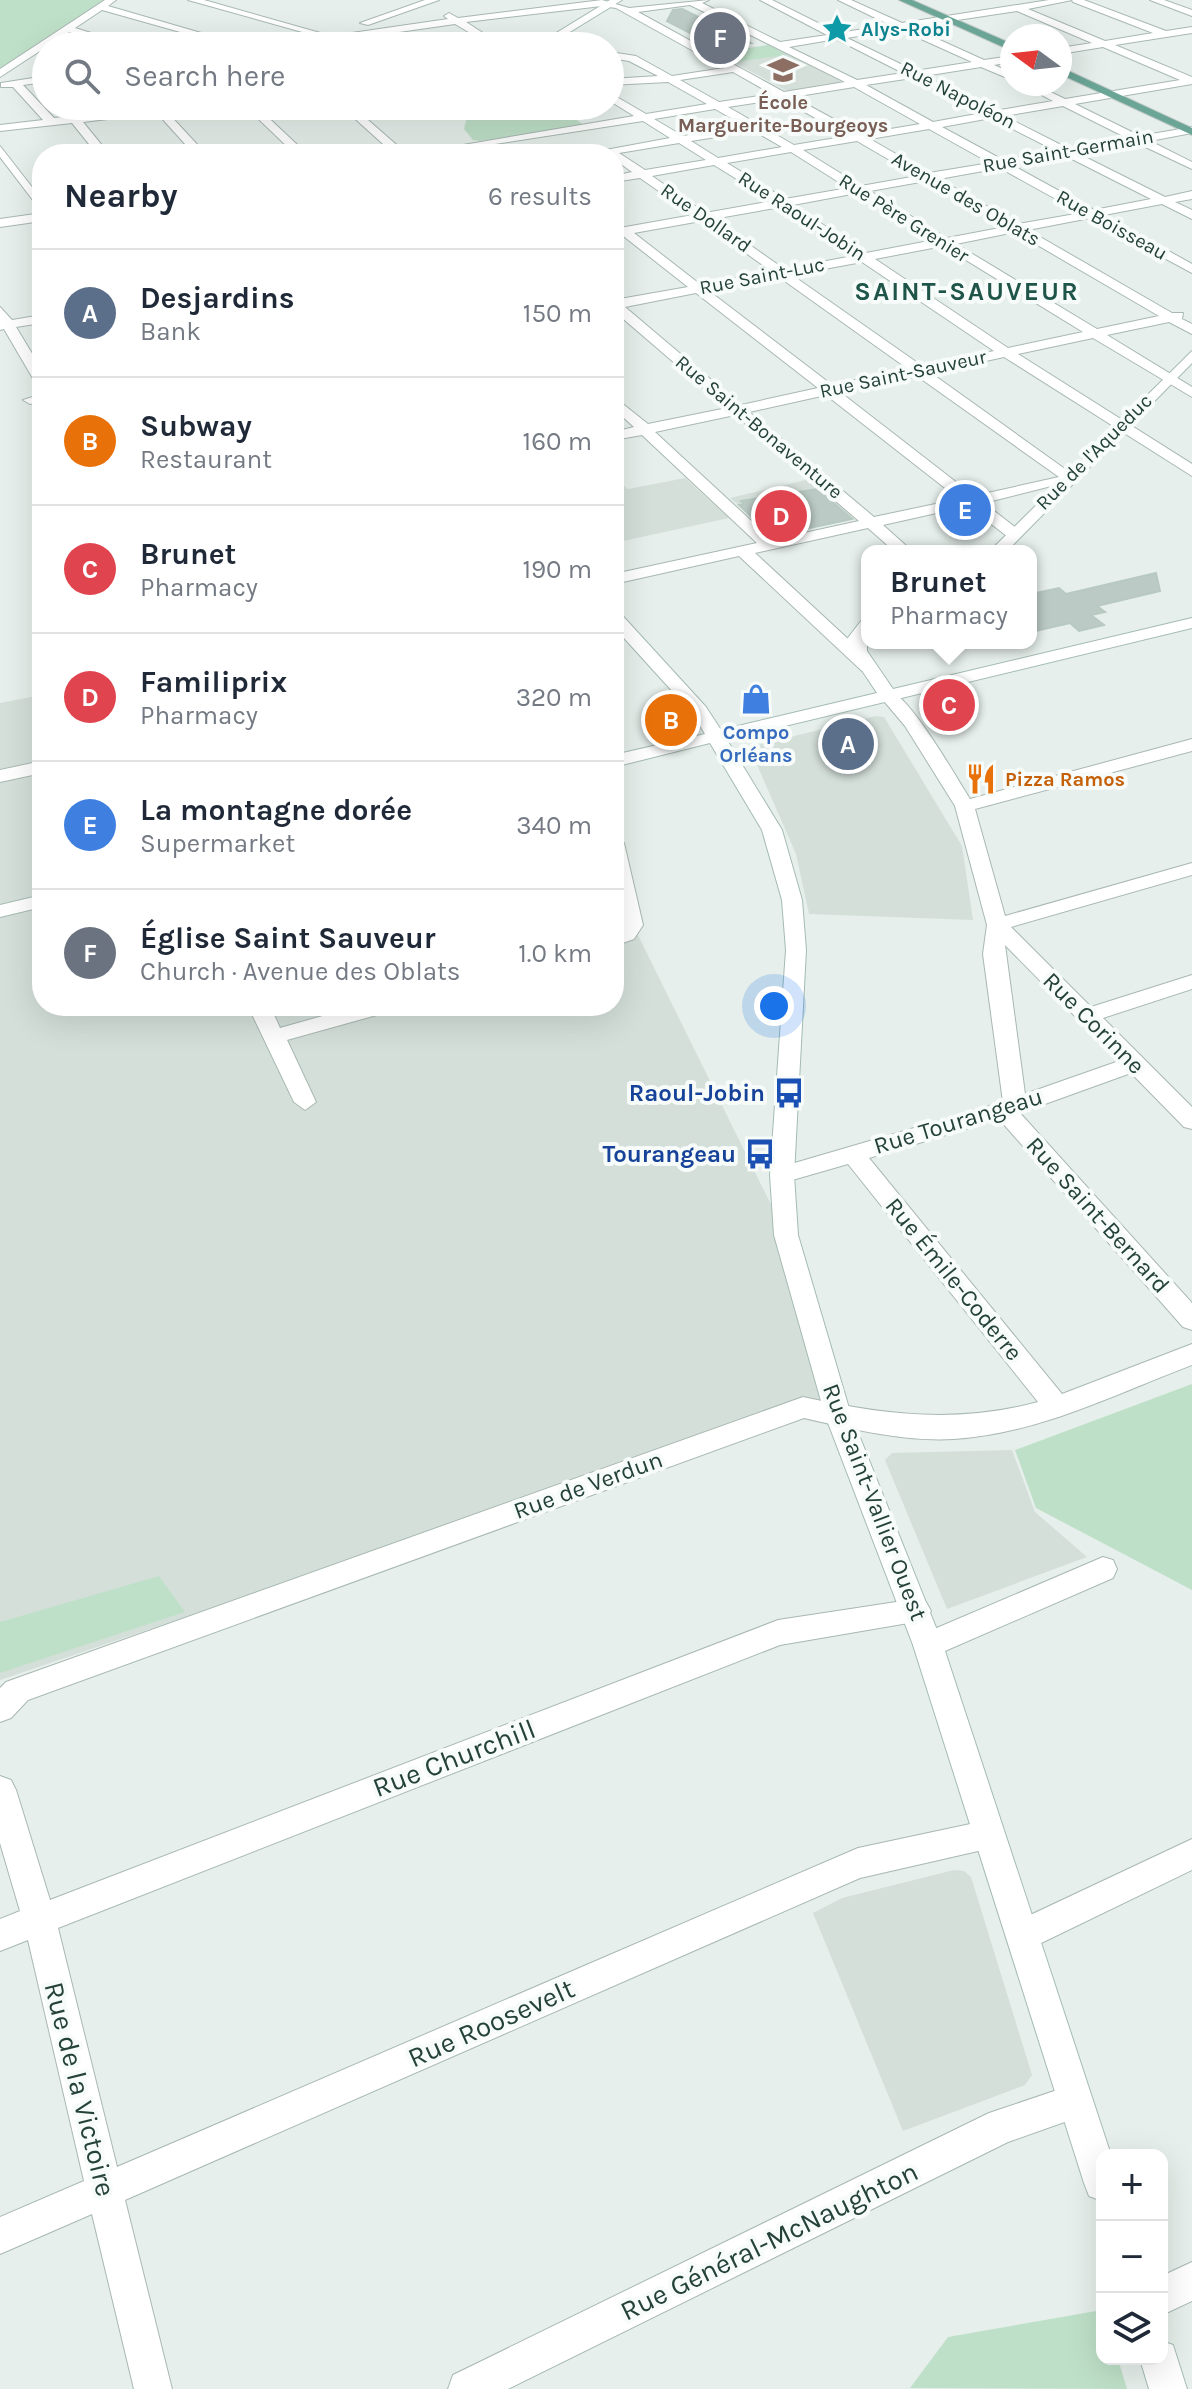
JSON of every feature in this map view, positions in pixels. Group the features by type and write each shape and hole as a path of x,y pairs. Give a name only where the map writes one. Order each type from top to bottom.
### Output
{"main road":[{"path":"904,0 1000,43"},
{"path":"1072,76 1191,131"}],"street":[{"path":"62,32 111,0"},
{"path":"193,0 311,32"},
{"path":"483,17 484,13 521,0"},
{"name":"Rue Napoléon","path":"765,0 918,74 1192,215"},
{"path":"843,0 1000,71"},
{"path":"999,0 1192,81"},
{"path":"781,45 1067,0"},
{"path":"1076,0 1192,46"},
{"path":"1155,0 1192,13"},
{"path":"344,32 428,1 473,32"},
{"path":"627,11 698,1"},
{"name":"Rue Boisseau","path":"698,1 1192,269"},
{"path":"378,32 614,2"},
{"path":"564,32 614,2"},
{"name":"Avenue des Oblats","path":"614,2 860,138 1192,330"},
{"path":"100,7 190,32"},
{"path":"757,15 787,10"},
{"path":"728,19 743,17"},
{"path":"640,39 657,28"},
{"path":"824,28 872,30"},
{"path":"67,29 78,32"},
{"path":"1072,49 1192,30"},
{"path":"0,74 32,52"},
{"name":"Rue Père Grenier","path":"624,57 632,58 793,149 1192,393"},
{"path":"511,144 576,129 1000,61"},
{"path":"624,81 670,79 735,69"},
{"path":"0,85 32,81"},
{"path":"624,177 1192,81"},
{"path":"15,83 32,101"},
{"path":"1050,96 1192,166"},
{"name":"Rue Raoul-Jobin","path":"624,104 718,161 1005,352 1192,471"},
{"path":"0,128 67,120"},
{"path":"76,120 95,144"},
{"path":"169,120 191,144"},
{"path":"265,120 290,144"},
{"path":"362,120 390,144"},
{"path":"624,151 755,128"},
{"name":"Rue Dollard","path":"576,129 598,144"},
{"name":"Rue Saint-Germain","path":"624,231 1191,131"},
{"path":"0,149 32,194"},
{"name":"Rue Dollard","path":"624,161 1071,479"},
{"name":"Rue Saint-Luc","path":"624,302 1192,195"},
{"path":"0,223 32,218"},
{"path":"624,235 831,390 1014,534"},
{"path":"0,311 4,325 32,367"},
{"name":"Rue Saint-Bonaventure","path":"624,312 897,545"},
{"name":"Rue Saint-Sauveur","path":"624,434 1192,313"},
{"path":"4,325 32,321"},
{"name":"Rue de l'Aqueduc","path":"1004,545 1192,355"},
{"path":"624,410 769,545"},
{"path":"1172,458 1192,453"},
{"path":"624,577 1071,479"},
{"path":"744,552 868,667"},
{"path":"624,759 1192,623"},
{"name":"Rue Saint-Vallier Ouest","path":"624,628 700,711 772,830 792,900 796,950 782,1175 786,1235 838,1415 928,1645 1096,2165"},
{"path":"861,633 856,639 858,651 887,694 912,723 965,806 997,925 994,954 1009,1108"},
{"path":"965,806 1192,745"},
{"path":"0,776 32,769"},
{"path":"997,925 1192,869"},
{"path":"624,886 633,925 624,935"},
{"path":"0,911 32,903"},
{"name":"Rue Corinne","path":"997,925 1192,1121"},
{"path":"1087,1016 1192,982"},
{"path":"264,1016 305,1102"},
{"path":"273,1037 348,1016"},
{"name":"Rue Tourangeau","path":"782,1175 1009,1108 1134,1064"},
{"name":"Rue Saint-Bernard","path":"1009,1108 1192,1320"},
{"name":"Rue Émile-Coderre","path":"853,1154 1056,1405"},
{"name":"Rue de Verdun","path":"0,1708 17,1691 803,1407 838,1415 954,1428 1015,1419 1192,1354"},
{"path":"928,1645 1103,1569"},
{"name":"Rue Churchill","path":"0,1935 778,1633 916,1611"},
{"name":"Rue de la Victoire","path":"0,1790 39,1919 153,2389"},
{"name":"Rue Roosevelt","path":"0,2236 858,1863 989,1835"},
{"path":"1023,1935 1192,1854"},
{"name":"Rue Général-McNaughton","path":"467,2389 1002,2126 1075,2102"},
{"path":"1168,2293 1192,2281"},
{"path":"1161,2365 1168,2389"}],"shaded area":[{"name":"École Marguerite-Bourgeoys","path":"768,45 846,84 791,93 716,53"},
{"path":"685,478 729,518 624,541 624,486 628,489"},
{"path":"810,479 855,519 776,536 730,498"},
{"path":"32,697 32,1016 624,1016 624,886 633,925 786,1235 838,1415 803,1407 0,1680 0,703"},
{"path":"876,716 884,717 962,846 973,920 809,914 796,854 751,751 754,746"},
{"path":"1012,1450 1035,1512 1087,1557 947,1609 885,1460 892,1453"},
{"path":"954,1870 964,1871 971,1877 1032,2075 1025,2085 903,2131 813,1913 842,1898"}],"green space":[{"path":"0,0 104,0 55,32 32,32 32,47 0,68"},
{"path":"768,45 787,55 735,62 717,53"},
{"path":"466,120 577,120 584,125 480,141 473,140 464,129"},
{"path":"1192,1384 1192,1590 1036,1508 1015,1450"},
{"path":"159,1576 185,1612 0,1673 0,1622"},
{"path":"1096,2311 1096,2365 1120,2365 1127,2389 910,2388 948,2337"}],"building":[{"path":"682,9 751,43 719,48 667,21 673,10"},
{"path":"817,489 852,519 772,536 739,505 745,504 741,501"},
{"path":"1156,573 1160,591 1097,606 1105,612 1091,615 1104,625 1079,631 1070,623 1037,631 1037,593 1059,588 1066,594"}],"place":[{"name":"Alys-Robi","path":"837,29"},
{"name":"Église Saint Sauveur","path":"720,38"},
{"name":"École Marguerite-Bourgeoys","path":"783,70"},
{"name":"La montagne dorée","path":"965,510"},
{"name":"Familiprix","path":"781,516"},
{"name":"Compo Orléans","path":"756,699"},
{"name":"Brunet","path":"949,705"},
{"name":"Subway","path":"671,720"},
{"name":"Desjardins","path":"848,744"},
{"name":"Pizza Ramos","path":"981,779"},
{"name":"Raoul-Jobin","path":"789,1093"},
{"name":"Tourangeau","path":"760,1154"}],"district":[{"name":"SAINT-SAUVEUR","path":"967,291"}]}
